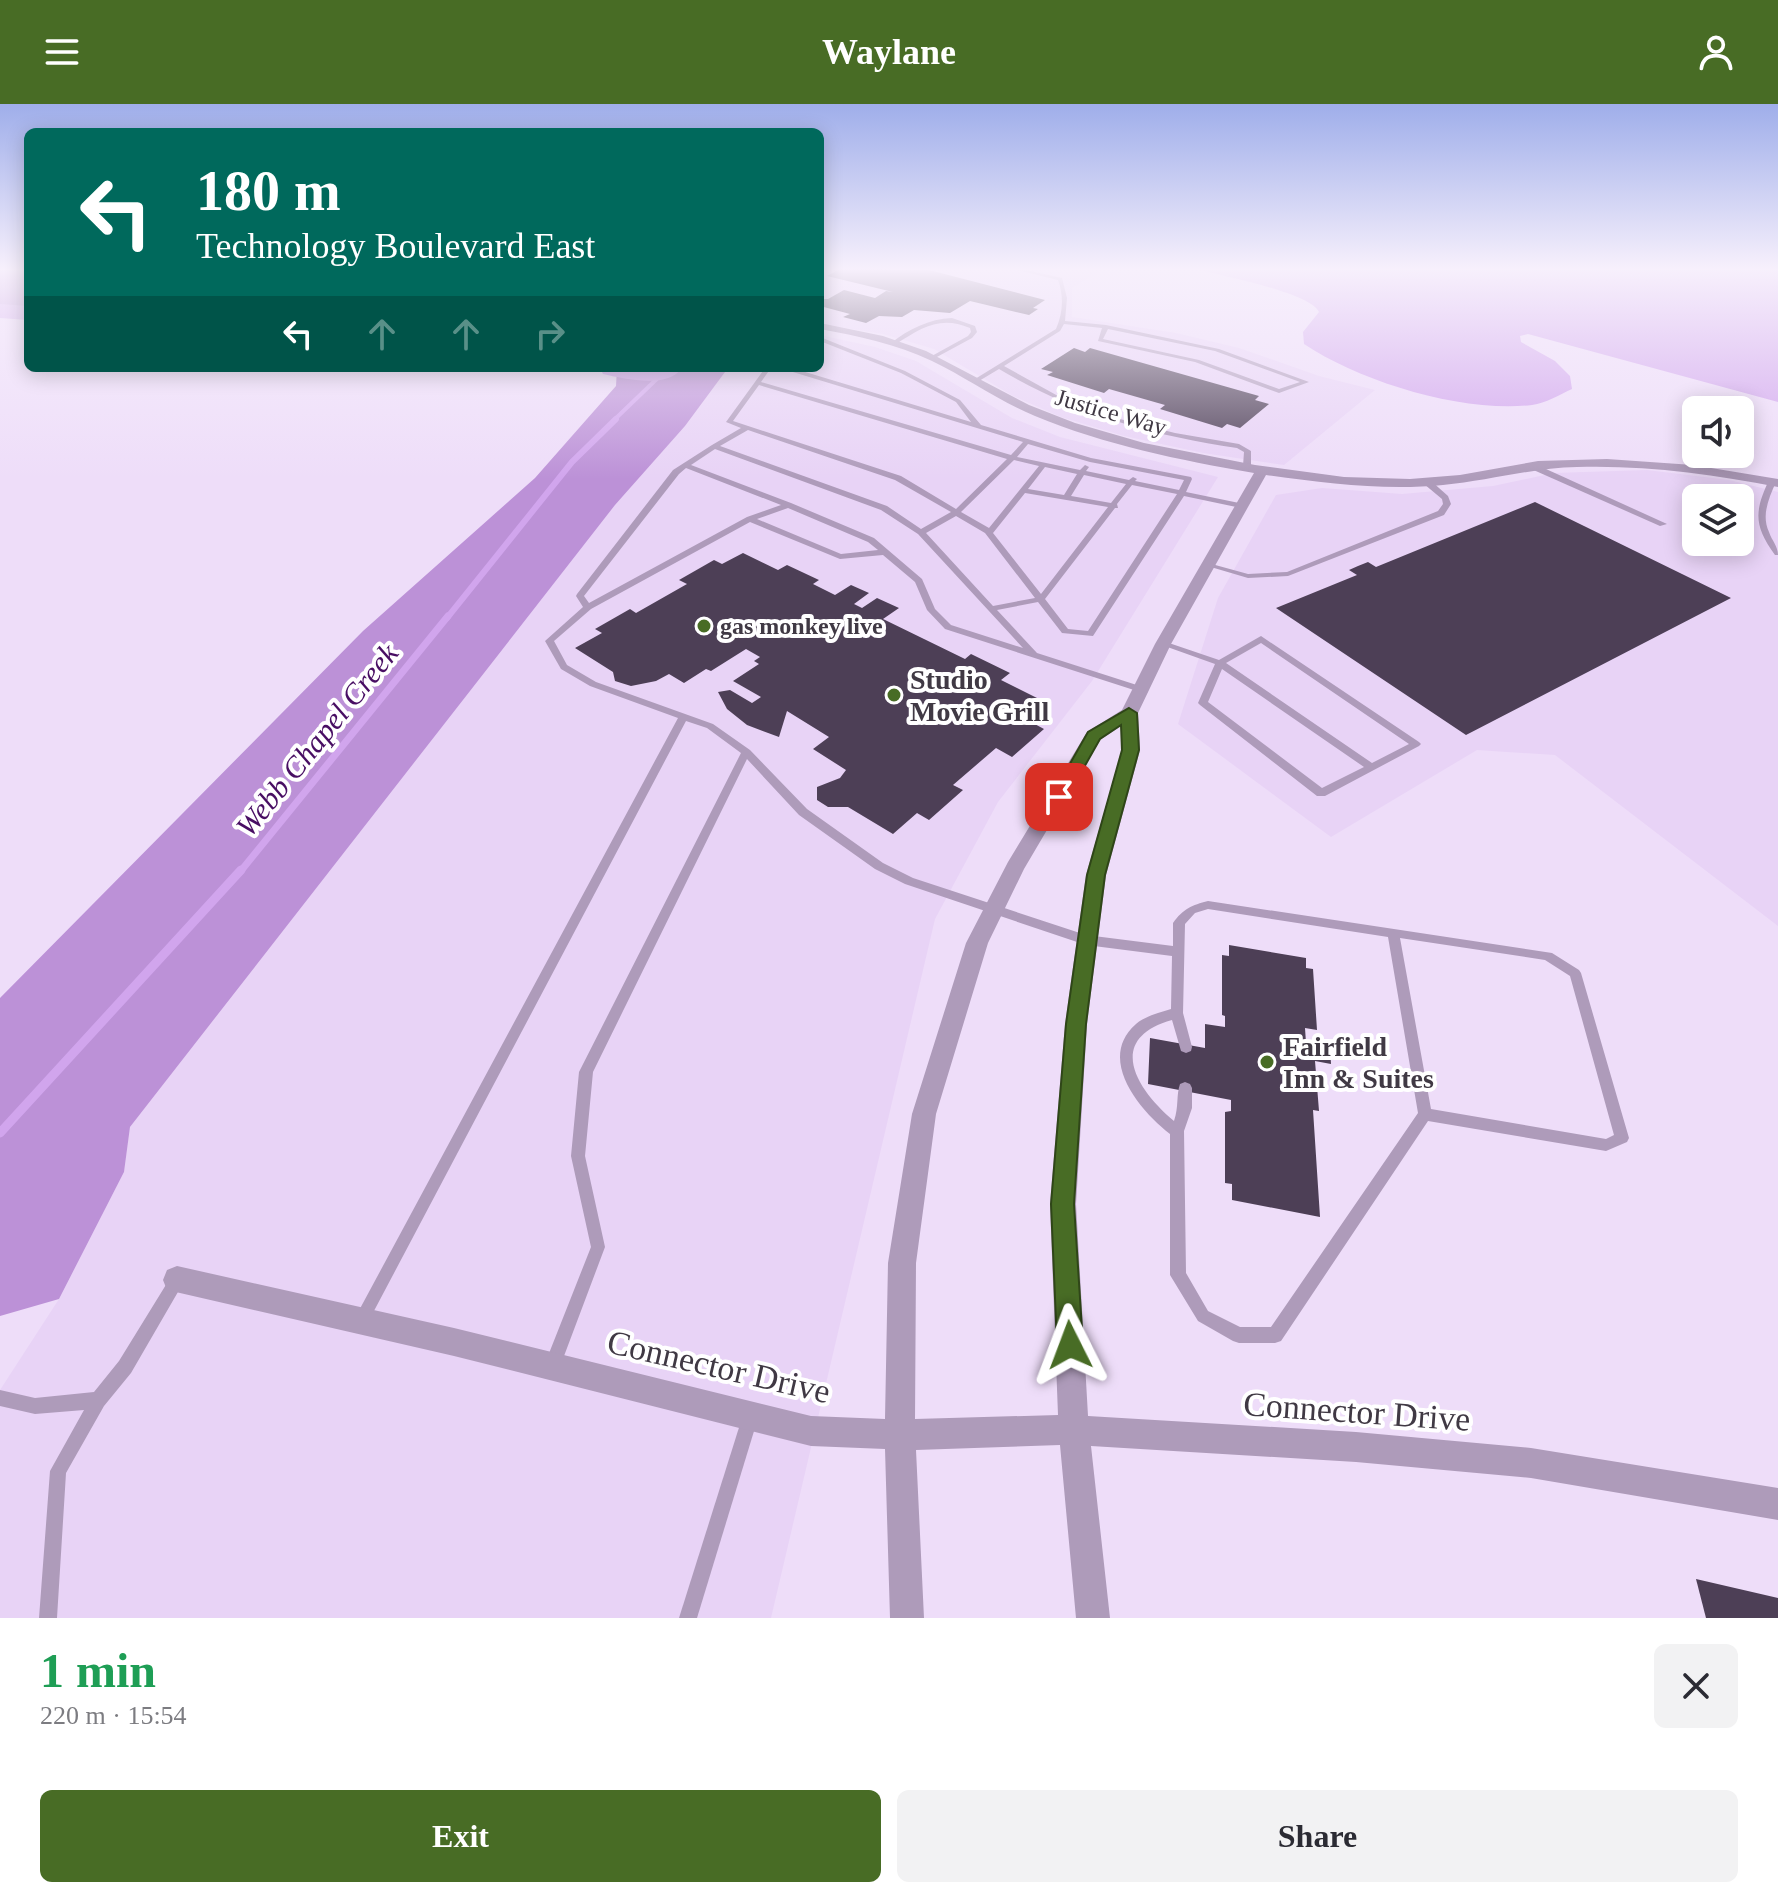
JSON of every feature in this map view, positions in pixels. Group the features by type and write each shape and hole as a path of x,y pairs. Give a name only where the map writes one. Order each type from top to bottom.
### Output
{"street":[{"name":"Justice Way","path":"875,339 933,357 1036,413 1105,437 1152,449 1255,467 1384,483 1427,482 1532,466 1603,462 1699,468 1775,482"},
{"path":"1093,1618 1074,1430 1063,1204 1076,1024 1086,940 1096,875 1131,750 1129,713 1163,644 1241,506 1255,467"},
{"path":"907,1618 900,1435 902,1263 924,1114 977,943 1015,867 1093,736 1129,713"},
{"name":"Connector Drive","path":"177,1280 361,1321 811,1431 900,1435 1074,1430 1356,1447 1531,1463 1778,1504"}],"lane":[{"path":"894,343 901,339"},
{"path":"933,357 967,339"},
{"path":"977,380 1044,339"},
{"path":"1101,339 1197,361 1279,391 1306,382 1217,350 1162,339"},
{"path":"824,341 903,372 958,401 979,427"},
{"path":"999,366 1031,387 1070,406 1119,423 1239,446 1248,451 1255,467"},
{"path":"765,372 729,422 898,478 990,532 1065,631 1090,634 1182,493 1188,479 1090,460 798,372"},
{"path":"757,383 1012,458 1241,506"},
{"path":"1105,437 1119,423"},
{"path":"588,607 580,596 676,472 747,428"},
{"path":"921,532 957,512 1027,441"},
{"path":"714,446 884,508 921,532 1033,655"},
{"path":"1066,498 1090,460"},
{"path":"990,532 1044,464"},
{"path":"685,465 871,540 919,581 931,610 948,627 1140,689"},
{"path":"1532,466 1663,524"},
{"path":"990,609 1041,599 1115,506 1132,483 1137,470"},
{"path":"1208,565 1248,576 1288,574 1441,513 1447,504 1445,498 1427,482"},
{"path":"1775,482 1760,510 1762,531 1778,553"},
{"path":"1022,490 1115,506"},
{"path":"1766,498 1778,501"},
{"path":"788,505 750,519 588,607 549,641 564,667 593,684 710,726 746,752 803,812 879,866 909,881 1086,940 1179,952"},
{"path":"750,519 840,557 885,552"},
{"path":"1261,639 1416,744 1321,793 1203,703 1220,663 1261,639"},
{"path":"1163,644 1220,663 1371,767"},
{"path":"361,1321 683,717"},
{"path":"552,1367 598,1247 578,1156 586,1072 746,752"},
{"path":"1186,1047 1177,1013 1179,923 1191,910 1208,905 1548,956 1575,973 1622,1138 1606,1145 1425,1114"},
{"path":"1185,1088 1185,1108 1177,1131 1178,1275 1203,1316 1239,1335 1275,1335 1425,1114 1393,932"},
{"path":"1177,1013 1148,1022 1136,1031 1129,1044 1127,1058 1129,1074 1143,1103 1177,1131"},
{"path":"48,1618 58,1471 98,1400 125,1367 177,1280"},
{"path":"0,1398 35,1406 98,1400"},
{"path":"688,1618 750,1418"}],"shaded area":[{"path":"824,339 837,339 916,361 1012,418 1060,437 1218,477 1092,681 998,802 935,919 771,1618 0,1618 0,1390 59,1299 124,1172 130,1127 615,505 685,426 725,372 824,372"},
{"path":"899,339 1200,339 1375,390 1284,465 1203,453 1124,436 1061,417 1013,396 934,349"},
{"path":"1304,339 1520,339 1521,342 1555,361 1570,376 1572,389 1532,405 1504,406 1444,399 1413,392 1354,371 1304,344"},
{"path":"1545,339 1778,339 1778,402"},
{"path":"617,372 725,372 685,426 615,505 130,1127 124,1172 59,1299 0,1316 0,998 363,631 535,478 616,386"},
{"path":"1647,470 1745,484 1682,484 1682,556 1754,556 1754,486 1778,492 1778,926 1555,755 1477,750 1331,837 1178,724 1218,598 1276,495 1322,488 1402,494 1493,486 1554,473"}],"building":[{"path":"1074,348 1085,352 1090,348 1259,396 1255,400 1269,404 1240,428 1227,424 1222,428 1160,409 1165,405 1109,389 1104,393 1047,375 1053,372 1041,369"},
{"path":"1535,502 1731,598 1466,735 1276,608 1357,575 1349,570 1358,566 1368,562 1376,567"},
{"name":"Studio Movie Grill","path":"743,553 778,570 787,565 819,580 813,584 835,595 851,585 869,593 854,604 862,608 877,598 899,608 883,619 965,659 971,654 1010,673 1001,680 1051,705 1031,722 1044,729 1012,757 996,748 953,785 963,790 929,820 917,813 893,834 848,807 828,807 817,800 817,787 840,778 846,770 813,749 829,737 787,711 779,737 747,725 727,709 718,692 730,690 752,703 761,697 733,681 759,664 754,661 760,657 746,649 711,671 706,669 684,683 669,674 656,681 631,686 615,681 613,672 575,648 602,633 595,629 630,609 636,613 687,584 679,580 714,560 722,564"},
{"path":"1229,945 1306,958 1306,968 1313,969 1317,1030 1305,1028 1306,1043 1330,1047 1331,1064 1315,1061 1319,1111 1313,1110 1320,1217 1232,1200 1232,1184 1225,1183 1225,1112 1231,1111 1231,1100 1148,1084 1150,1038 1205,1048 1205,1024 1225,1027 1225,1016 1222,1015 1222,955 1229,956"},
{"path":"1696,1579 1778,1598 1778,1618 1706,1618"}],"waterway":[{"name":"Webb Chapel Creek","path":"613,421 664,372"},
{"name":"Webb Chapel Creek","path":"447,618 572,462 616,419"},
{"name":"Webb Chapel Creek","path":"240,872 448,616"},
{"name":"Webb Chapel Creek","path":"0,1133 241,870"}],"place":[{"name":"gas monkey live","path":"704,626"},
{"name":"Studio Movie Grill","path":"894,695"},
{"name":"Fairfield Inn & Suites","path":"1267,1062"}],"route":[{"path":"1059,797 1093,736 1129,713 1131,750 1096,875 1076,1024 1063,1204 1070,1345"}]}
